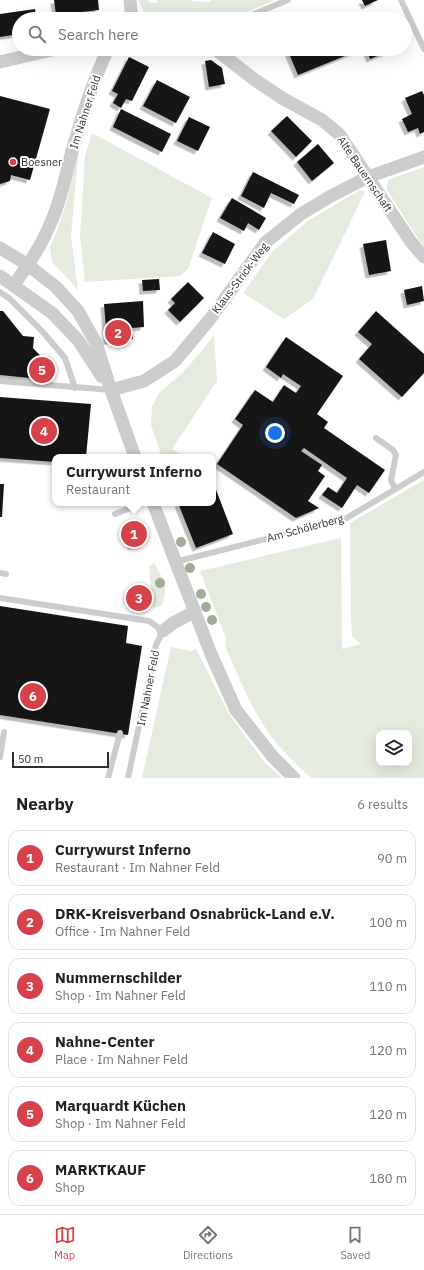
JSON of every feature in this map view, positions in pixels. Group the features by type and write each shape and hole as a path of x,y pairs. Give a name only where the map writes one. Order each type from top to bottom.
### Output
{"street":[{"path":"130,0 131,12"},
{"path":"0,62 26,56"},
{"name":"Im Nahner Feld","path":"14,285 28,265 52,222 84,107 105,56"},
{"name":"Alte Bauernschaft","path":"224,56 255,80 282,98 322,120 340,135 411,242 424,257"},
{"name":"Klaus-Strick-Weg","path":"111,390 144,381 175,361 210,319 266,242 302,214 331,196 368,177 424,157"},
{"path":"0,248 28,265 56,287 78,312 96,342 134,454"},
{"path":"0,276 52,314 78,340 111,390"},
{"path":"154,506 194,612 236,710 273,757 294,778"},
{"name":"Im Nahner Feld","path":"163,632 173,622 194,612"}],"lane":[{"path":"259,12 288,0"},
{"path":"401,0 407,12"},
{"path":"412,23 424,49"},
{"path":"0,292 10,299 42,331 65,358 75,388"},
{"path":"0,381 111,390"},
{"path":"376,438 393,450 396,455 391,480 394,489"},
{"name":"Am Schölerberg","path":"175,562 345,519 424,472"},
{"path":"115,514 135,506"},
{"path":"0,598 149,621 163,632"},
{"name":"Im Nahner Feld","path":"128,778 156,645 163,632"},
{"path":"0,757 4,732"},
{"path":"108,778 120,733"}],"shaded area":[{"path":"138,0 147,0 151,3 156,3 158,0 191,0 209,2 212,0 275,0 247,12 144,12"},
{"path":"92,133 212,198 188,269 180,276 85,282 80,237 85,156"},
{"path":"79,147 71,236 78,290 52,262 50,247 66,204"},
{"path":"424,167 424,246 387,190 388,180"},
{"path":"360,190 365,192 313,299 284,319 243,293 272,252 308,221"},
{"path":"214,335 217,381 172,449 179,454 161,454 151,425 152,407 159,393 181,374"},
{"path":"424,480 424,778 311,778 275,742 251,704 225,646 226,638 200,571 341,538 342,649 361,644 352,636 350,523"},
{"path":"154,563 164,583 165,593 162,605 153,609 149,566"},
{"path":"171,647 191,651 196,649 229,714 265,763 282,778 142,778"}],"building":[{"path":"54,0 98,0 99,10 82,12 56,12"},
{"path":"362,0 378,0 365,6"},
{"path":"35,9 35,12 14,12"},
{"path":"12,12 12,35 0,37 0,14"},
{"path":"290,56 345,56 298,75"},
{"path":"369,56 378,56 370,59"},
{"path":"129,57 149,67 132,101 126,99 121,108 113,103 118,94 112,91"},
{"path":"211,60 222,68 225,84 209,87 205,61"},
{"path":"157,80 190,97 176,123 143,106"},
{"path":"422,91 424,95 424,132 420,134 418,128 408,132 402,119 412,114 405,98"},
{"path":"0,96 50,109 30,180 11,175 10,181 0,184"},
{"path":"121,109 171,134 162,152 113,127"},
{"path":"287,116 312,141 296,157 271,131"},
{"path":"189,117 210,127 198,151 177,141"},
{"path":"318,144 334,163 312,181 297,162"},
{"path":"253,172 299,195 294,204 271,193 264,208 241,196"},
{"path":"232,198 266,218 259,230 248,223 244,231 220,218"},
{"path":"213,232 235,244 225,264 202,253"},
{"path":"386,240 391,271 369,275 363,244"},
{"path":"159,279 160,290 143,291 142,280"},
{"path":"188,282 204,298 180,322 168,310 175,303 171,299"},
{"path":"422,286 424,301 407,305 404,290"},
{"path":"143,301 144,327 132,328 133,339 107,341 104,304"},
{"path":"0,311 3,311 23,336 34,337 33,348 51,367 50,380 0,375"},
{"path":"376,311 424,354 424,373 402,397 359,359 372,344 358,332"},
{"path":"286,337 343,376 317,414 328,422 324,428 385,470 369,493 357,485 342,508 322,495 328,487 337,493 347,478 304,448 301,451 322,465 318,471 325,476 308,501 319,508 296,518 217,464 243,425 235,419 255,390 273,402 284,385 296,393 301,386 283,374 281,378 266,367"},
{"path":"0,397 91,404 86,454 52,454 52,462 0,458"},
{"path":"0,484 4,484 2,517 0,517"},
{"path":"216,490 233,534 196,548 179,506 216,506"},
{"path":"139,523 141,545 131,546 128,524"},
{"path":"136,592 144,593 142,604 135,603"},
{"path":"0,606 128,626 126,643 142,646 128,735 0,715"}],"place":[{"name":"Boesner","path":"13,162"},
{"name":"DRK-Kreisverband Osnabrück-Land e.V.","path":"118,333"},
{"name":"Marquardt Küchen","path":"42,370"},
{"name":"Nahne-Center","path":"44,431"},
{"name":"Currywurst Inferno","path":"134,534"},
{"name":"Nummernschilder","path":"139,598"},
{"name":"MARKTKAUF","path":"33,696"}]}
